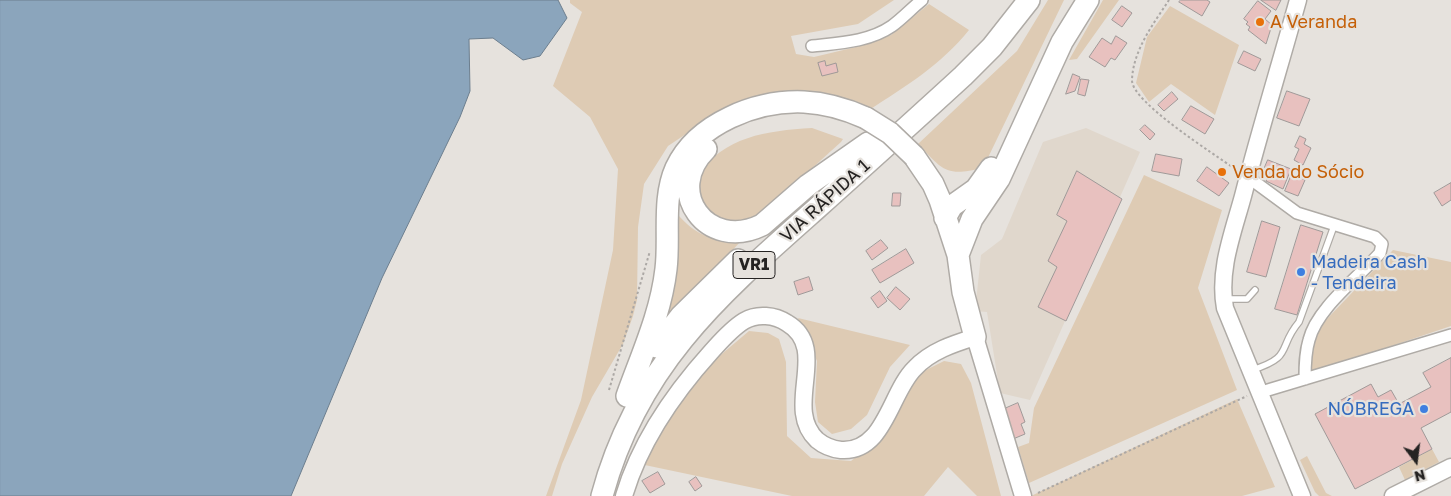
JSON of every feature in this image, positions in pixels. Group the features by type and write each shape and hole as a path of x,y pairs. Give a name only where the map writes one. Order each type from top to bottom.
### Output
{"highway":[{"name":"VIA RÁPIDA 1","path":"587,496 608,437 618,393 667,334 710,286 863,129 950,69 979,40 1011,0"},
{"name":"VIA RÁPIDA 1","path":"602,496 621,442 640,403 666,360 692,326 729,288 963,76 998,40 1029,0"},
{"path":"958,255 978,198 1034,76 1075,0"},
{"path":"941,219 952,206 978,198 998,179 1062,42 1088,0"},
{"path":"618,393 659,304 666,269 671,181 687,151 706,133 728,119 770,105 796,102 837,107 863,129"},
{"path":"863,129 808,185 762,225 754,229 723,231 706,223 697,212 689,189 693,165 709,147 740,127 777,115 796,114 827,117 863,129 890,133 909,160 933,184 953,192 978,198"},
{"path":"909,160 958,255 963,292 974,337"},
{"path":"933,184 947,258 963,292"}],"main road":[{"path":"1298,0 1222,272 1224,308 1302,496"},
{"path":"624,496 649,436 676,394 728,333 745,320 767,315 789,324 800,335 807,353 802,407 805,424 820,442 841,450 857,447 872,439 879,430 903,383 914,368 948,346 974,337 1023,496"},
{"path":"1393,496 1451,467"}],"street":[{"path":"812,46 854,42 874,35 892,26 922,0"},
{"path":"1248,177 1297,213 1334,226 1375,237 1383,248 1314,326 1306,354 1305,379"},
{"path":"1258,393 1451,335"}],"lane":[{"path":"1250,371 1273,362 1284,352 1293,329 1299,322 1334,226"},
{"path":"1223,298 1243,301 1255,290"}],"path":[{"path":"1169,0 1145,37 1136,60 1131,82 1135,91 1152,109 1248,177"},
{"path":"618,393 651,243"},
{"path":"1031,496 1237,399 1258,393"}],"shaded area":[{"path":"570,0 894,0 858,24 791,36 796,54 814,57 856,47 891,35 929,4 969,30 935,64 909,84 869,110 860,106 710,118 668,146 644,184 638,227 637,300 633,316 623,344 592,397 562,464 552,496 546,496 581,400 613,250 618,169 590,117 553,86 582,12 570,3"},
{"path":"1048,0 1064,0 983,168 960,172 946,169 933,160 918,144 1017,51"},
{"path":"1103,0 1119,0 1077,59 1069,60"},
{"path":"1170,6 1239,45 1215,115 1171,84 1149,102 1136,83 1147,37"},
{"path":"812,128 843,139 776,200 750,220 742,223 732,222 722,219 703,207 696,176 720,152 733,144 763,134"},
{"path":"1086,128 1140,152 1030,400 1000,393 987,312 975,311 981,255 1002,239 1043,142"},
{"path":"1144,175 1222,210 1198,288 1237,390 1029,483 1018,447 1029,443 1034,408"},
{"path":"672,208 688,224 702,234 719,239 742,240 658,329"},
{"path":"1393,250 1451,262 1451,326 1311,373 1313,344 1324,322"},
{"path":"798,318 910,345 890,367 867,415 851,429 832,434 818,422 815,402 817,361"},
{"path":"749,331 768,333 779,339 786,362 787,436 811,458 851,461 884,435 905,390 924,371 944,361 961,364 971,383 1001,496 977,496 948,467 924,496 792,496 640,464 655,435 710,364"},
{"path":"1237,399 1275,487 1242,496 1031,496"},
{"path":"1432,449 1439,462 1405,480 1399,467"},
{"path":"1307,456 1326,493 1332,496 1319,496 1315,492 1300,460"}],"water":[{"path":"0,0 558,0 567,18 540,56 523,60 493,38 469,39 470,91 460,117 382,278 291,496 0,496"}],"building":[{"path":"1181,0 1207,0 1210,2 1202,16 1179,2"},
{"path":"1261,0 1281,0 1276,10"},
{"path":"1258,1 1271,11 1265,19 1272,25 1266,44 1248,30 1250,27 1244,19"},
{"path":"1122,6 1132,13 1122,27 1112,20"},
{"path":"1116,36 1127,43 1115,60 1111,58 1105,67 1089,57 1102,38 1111,44"},
{"path":"1244,51 1261,59 1255,71 1238,63"},
{"path":"825,61 826,66 836,63 838,72 822,76 818,63"},
{"path":"1073,74 1080,77 1075,91 1066,94"},
{"path":"1081,79 1089,80 1085,96 1078,94"},
{"path":"1287,91 1310,99 1299,126 1277,118"},
{"path":"1172,92 1178,99 1164,111 1158,105"},
{"path":"1191,106 1214,119 1205,134 1182,120"},
{"path":"1145,125 1155,134 1150,140 1140,130"},
{"path":"1300,136 1306,139 1304,144 1311,148 1303,165 1294,160 1299,149 1295,147"},
{"path":"1156,154 1182,159 1179,176 1152,171"},
{"path":"1268,160 1291,169 1283,189 1266,181 1268,177 1262,174"},
{"path":"1207,167 1229,183 1219,196 1197,181"},
{"path":"1077,171 1122,199 1066,321 1038,307 1057,267 1048,261 1067,221 1057,215"},
{"path":"1292,174 1305,180 1298,196 1285,191"},
{"path":"1451,183 1451,200 1442,206 1434,193"},
{"path":"893,193 901,193 900,206 892,206"},
{"path":"1262,221 1280,227 1266,277 1247,272"},
{"path":"1301,225 1323,232 1297,315 1275,309"},
{"path":"881,240 888,248 872,260 866,251"},
{"path":"906,249 914,263 880,283 872,270"},
{"path":"809,277 813,290 798,295 794,282"},
{"path":"896,287 910,299 900,310 887,298"},
{"path":"880,291 887,301 878,308 871,298"},
{"path":"1451,358 1451,412 1421,428 1432,449 1355,489 1315,414 1371,384 1378,397 1391,390 1399,404 1431,387 1423,373"},
{"path":"1018,403 1025,422 1021,424 1025,434 1013,439 1002,410"},
{"path":"658,472 665,484 650,493 642,481"},
{"path":"696,477 702,486 695,491 689,482"}],"place":[{"name":"A Veranda","path":"1260,22"},
{"name":"Venda do Sócio","path":"1222,172"},
{"name":"Madeira Cash - Tendeira","path":"1301,272"},
{"name":"NÓBREGA","path":"1424,409"}]}
